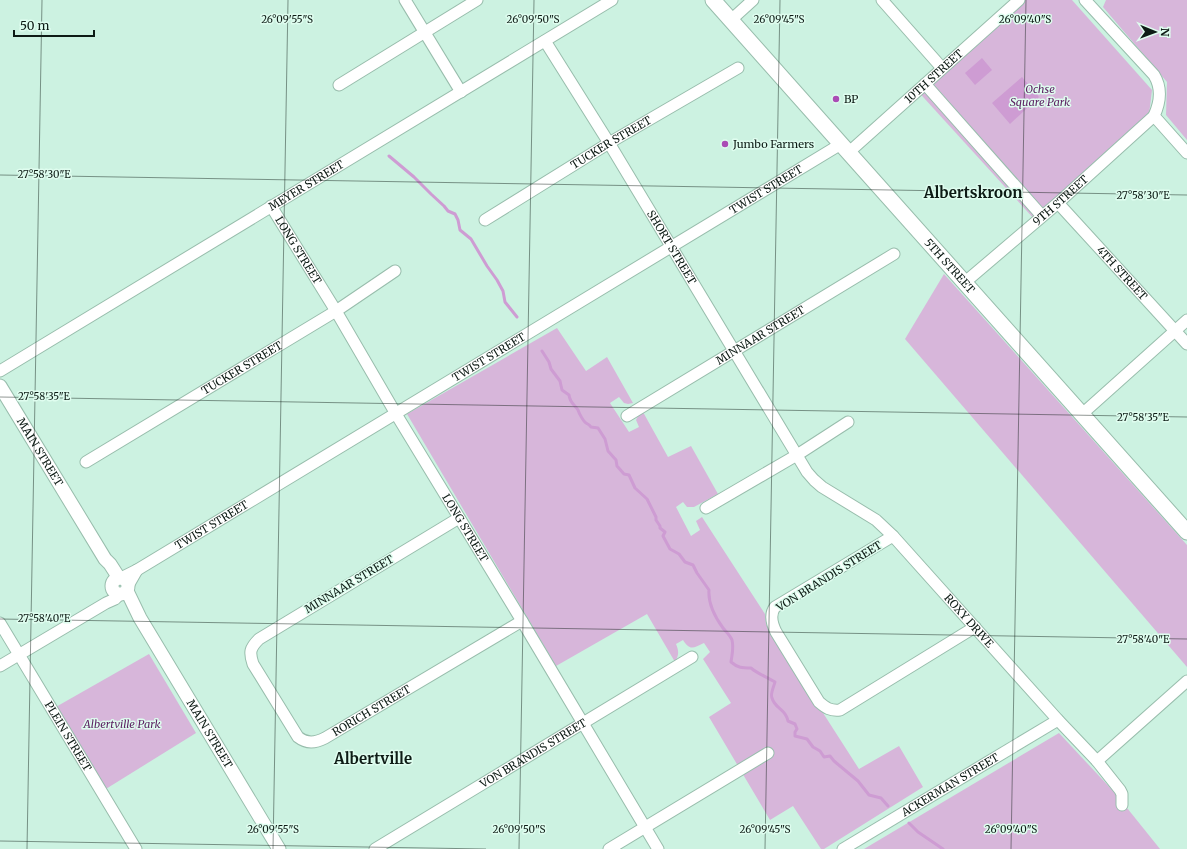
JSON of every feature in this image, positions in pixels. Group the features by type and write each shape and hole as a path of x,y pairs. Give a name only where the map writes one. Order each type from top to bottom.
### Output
{"main road":[{"name":"5TH STREET","path":"713,0 844,149 1187,532"}],"street":[{"path":"405,0 461,92"},
{"path":"339,85 477,0"},
{"name":"MEYER STREET","path":"0,371 612,0"},
{"path":"731,20 753,0"},
{"path":"882,0 942,68"},
{"name":"10TH STREET","path":"844,149 925,84 1019,0"},
{"path":"1085,0 1157,80 1159,90 1158,109 1154,116 1187,153"},
{"name":"SHORT STREET","path":"545,41 609,143 797,455"},
{"name":"TUCKER STREET","path":"485,220 609,143 738,68"},
{"path":"925,84 1042,216"},
{"name":"9TH STREET","path":"964,283 1058,203 1154,116"},
{"name":"TWIST STREET","path":"0,666 106,602 115,599 121,586 137,570 671,246 844,149"},
{"name":"4TH STREET","path":"1058,203 1187,344"},
{"name":"LONG STREET","path":"271,206 336,311 396,414 584,723 658,849"},
{"name":"MINNAAR STREET","path":"627,416 894,254"},
{"name":"TUCKER STREET","path":"86,462 336,311 395,271"},
{"path":"1081,415 1187,320"},
{"name":"MAIN STREET","path":"0,386 105,559 110,564 121,586 279,849"},
{"path":"706,508 797,455 848,422"},
{"name":"ROXY DRIVE","path":"797,455 814,480 876,520 893,536 1058,720 1097,761 1120,790 1122,794 1122,804"},
{"name":"MINNAAR STREET","path":"251,658 250,652 252,646 259,639 459,518"},
{"name":"VON BRANDIS STREET","path":"893,536 775,607 773,611 773,625 776,632 819,702 826,709 833,711 840,710 975,627"},
{"name":"RORICH STREET","path":"251,658 252,664 298,737 312,743 325,738 522,621"},
{"name":"PLEIN STREET","path":"0,623 136,849"},
{"name":"VON BRANDIS STREET","path":"375,849 692,657"},
{"path":"1097,761 1187,681"},
{"name":"ACKERMAN STREET","path":"843,849 1058,720"},
{"path":"609,849 768,753"}],"green space":[{"name":"Ochse Square Park","path":"1010,0 1072,0 1152,90 1148,123 1035,220 914,87"},
{"path":"1106,0 1187,0 1187,140 1166,115 1167,82 1103,7"},
{"path":"944,274 1187,545 1187,667 905,339"},
{"path":"557,328 586,371 607,357 633,403 624,403 619,397 610,403 629,432 639,427 636,420 643,412 668,457 691,446 718,494 694,507 687,507 683,502 676,507 691,536 700,530 696,521 702,517 765,614 766,624 859,769 899,746 923,787 824,849 821,849 793,806 770,820 709,717 731,703 703,659 710,652 704,643 692,648 683,640 676,644 678,653 675,662 647,614 556,666 407,414"},
{"name":"Albertville Park","path":"149,654 196,733 101,792 54,708"},
{"path":"1059,733 1115,793 1160,849 864,849"}],"shaded area":[{"path":"982,58 992,70 975,85 965,73"},
{"path":"1022,77 1039,97 1010,124 992,103"}],"waterway":[{"path":"389,156 414,177 448,211 455,214 460,230 471,239 503,291 505,302 517,317"},
{"path":"542,351 549,362 551,369 560,381 562,390 569,395 571,402 578,410 584,421 591,427 598,428 605,439 608,451 616,460 617,466 624,474 629,475 635,488 647,499 660,528 665,532 663,536 670,549 679,554 685,562 693,565 709,590 711,605 715,615 732,640 733,648 731,662 740,667 751,668 775,682 772,692 773,702 785,714 788,721 795,724 797,729 795,736 807,739 813,747 820,751 824,757 830,756 858,781 869,795 881,798 888,806"},
{"path":"909,823 918,832 943,849"}],"place":[{"name":"BP","path":"836,99"},
{"name":"Jumbo Farmers","path":"725,144"}],"district":[{"name":"Albertskroon","path":"973,192"},
{"name":"Albertville","path":"373,758"}]}
